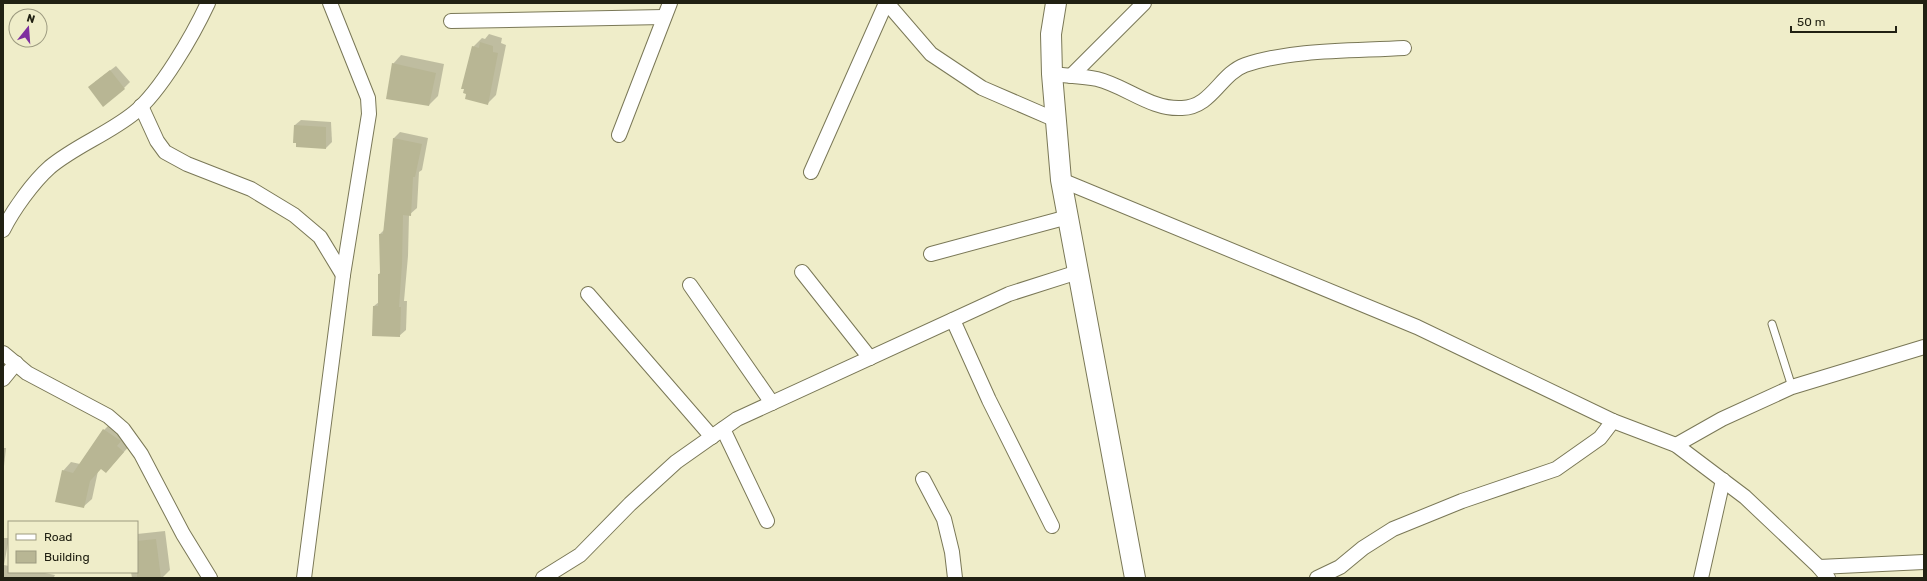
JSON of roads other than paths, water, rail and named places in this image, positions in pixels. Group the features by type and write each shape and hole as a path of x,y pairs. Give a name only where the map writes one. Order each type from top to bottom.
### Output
{"main road":[{"path":"1056,3 1051,34 1061,75 1056,120 1061,180 1135,578"}],"street":[{"path":"3,230 13,210 50,168 135,113 159,87 199,22 208,3"},
{"path":"304,578 343,275 369,114 368,98 330,3"},
{"path":"619,135 670,3"},
{"path":"811,172 886,3 931,54 982,88 1056,120"},
{"path":"1061,75 1144,3"},
{"path":"451,21 664,17"},
{"path":"1061,75 1098,80 1158,105 1183,108 1203,102 1215,91 1227,75 1244,66 1277,56 1404,48"},
{"path":"141,106 157,141 165,152 187,164 251,189 294,215 320,237 343,275"},
{"path":"1061,180 1417,327 1613,421 1676,445 1745,496 1823,573 1924,562"},
{"path":"931,254 1068,216"},
{"path":"802,272 870,358"},
{"path":"543,578 580,555 630,504 676,462 737,419 1009,294 1078,272"},
{"path":"690,285 772,403"},
{"path":"588,294 717,433 767,521"},
{"path":"953,320 989,400 1052,526"},
{"path":"1676,445 1722,419 1792,388 1924,347"},
{"path":"3,353 27,373 108,416 122,429 141,454 183,534 210,578"},
{"path":"3,379 16,364"},
{"path":"1317,578 1340,567 1363,548 1393,529 1462,501 1556,469 1600,438 1613,421"},
{"path":"923,479 944,519 952,552 955,578"},
{"path":"1701,578 1723,480"}],"lane":[{"path":"1772,324 1792,388"}]}
